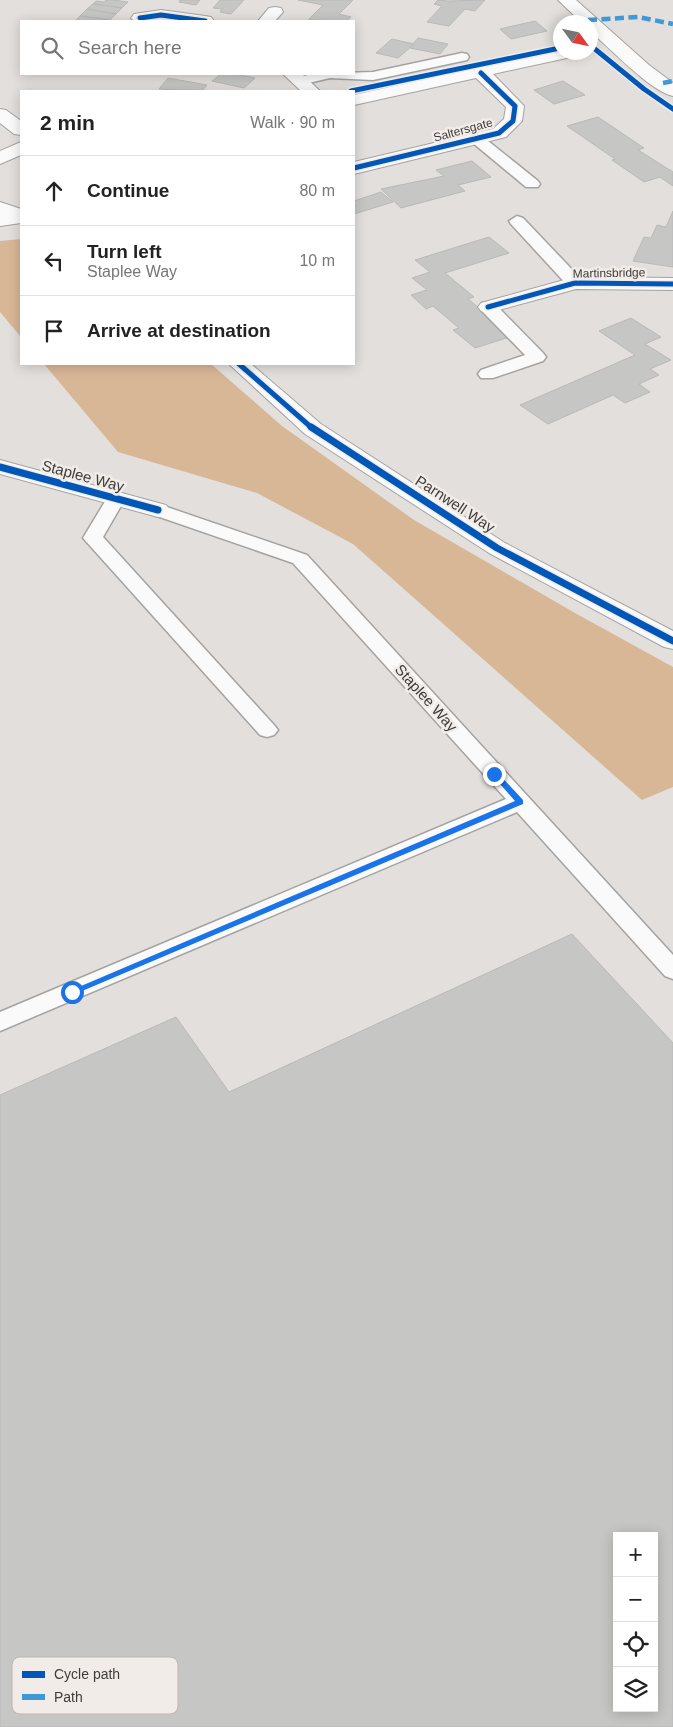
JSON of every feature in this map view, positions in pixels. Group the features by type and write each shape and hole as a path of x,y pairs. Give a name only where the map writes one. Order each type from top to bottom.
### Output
{"street":[{"path":"566,0 643,69 673,91"},
{"path":"140,18 161,15 198,20"},
{"path":"598,46 615,42"},
{"path":"355,100 553,56"},
{"name":"Saltersgate","path":"355,168 478,140 499,133 513,121 515,106 481,72"},
{"path":"0,114 20,129"},
{"path":"0,158 20,148"},
{"path":"0,208 20,216"},
{"path":"0,220 20,216"},
{"name":"Martinsbridge","path":"488,307 575,283 673,284"},
{"name":"Parnwell Way","path":"240,365 313,429 497,548 673,641"},
{"name":"Staplee Way","path":"0,468 158,510"}],"lane":[{"path":"352,75 373,76 462,57"},
{"path":"301,82 326,75"},
{"path":"478,140 532,184"},
{"path":"517,221 575,283"},
{"path":"487,374 537,357 488,307"},
{"path":"116,499 93,538 267,730"},
{"name":"Staplee Way","path":"158,510 300,559 673,970"},
{"path":"0,1022 520,802"}],"shaded area":[{"path":"20,239 20,336 0,312 0,241"},
{"path":"45,365 212,365 282,426 414,520 673,667 673,787 642,800 353,544 257,493 118,452"}],"building":[{"path":"106,0 128,2 122,8 93,4 96,1 104,2"},
{"path":"180,0 200,0 196,5 179,2"},
{"path":"220,0 244,0 231,14 220,12 222,9 213,8"},
{"path":"298,0 353,0 339,14 351,17 347,20 308,20 323,5"},
{"path":"438,0 485,0 475,11 465,9 449,26 427,22 442,6 434,4"},
{"path":"93,4 122,8 116,14 87,9"},
{"path":"87,9 116,14 110,20 80,16"},
{"path":"80,16 110,20 76,20"},
{"path":"535,21 547,31 511,39 500,29"},
{"path":"418,38 448,44 440,54 410,48"},
{"path":"392,39 414,44 398,58 376,53"},
{"path":"220,75 240,75 255,78 244,88 212,81"},
{"path":"168,78 207,85 203,90 159,89"},
{"path":"563,81 585,95 554,104 534,90"},
{"path":"598,117 644,148 638,150 673,172 673,186 660,177 644,182 612,160 615,159 567,126"},
{"path":"472,161 491,177 458,185 465,191 401,208 381,189 444,176 436,170"},
{"path":"381,192 393,202 355,214 355,201"},
{"path":"673,211 673,267 633,261 644,237 651,238 657,225 666,227"},
{"path":"489,237 509,253 445,273 474,297 468,299 513,336 475,348 453,330 459,328 433,306 426,309 411,295 427,290 412,278 430,272 415,260"},
{"path":"631,318 661,337 645,344 671,360 650,369 659,375 639,384 650,392 625,403 613,395 548,424 520,405 635,355 599,331"},
{"path":"572,934 673,1043 673,1727 0,1727 0,1095 176,1017 229,1092"}],"marked path":[{"path":"598,19 638,17 673,24"},
{"path":"663,83 673,81"}],"cycle path":[{"path":"140,18 161,15 198,20"},
{"path":"355,90 553,49"},
{"path":"598,52 644,89 673,109"},
{"path":"355,168 499,133 513,121 515,106 481,73"},
{"path":"488,307 575,283 673,284"},
{"path":"240,365 313,429 497,548 673,641"},
{"path":"0,467 158,510"}],"route":[{"path":"72,992 520,802 494,774"}]}
